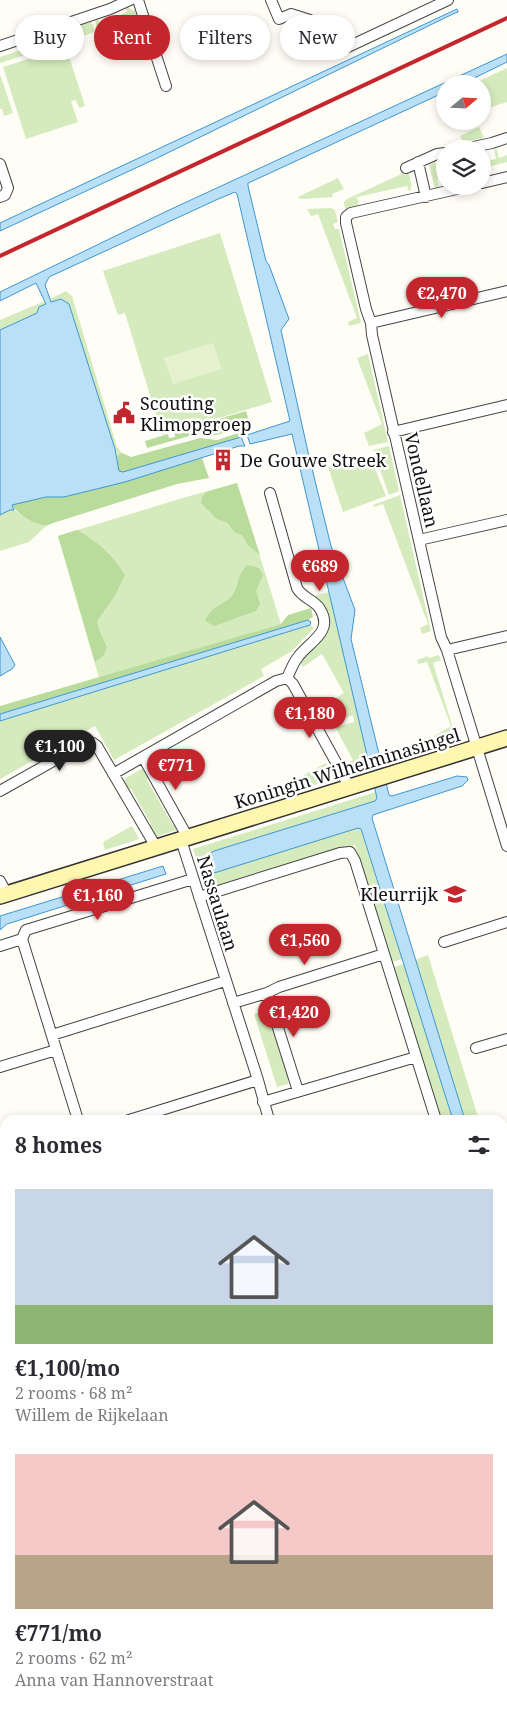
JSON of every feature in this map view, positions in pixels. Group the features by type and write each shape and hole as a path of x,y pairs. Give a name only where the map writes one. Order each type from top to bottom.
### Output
{"street":[{"path":"0,46 107,5 130,0"},
{"path":"138,0 166,86"},
{"path":"271,0 279,19 291,14 310,20 325,50 329,53 335,53 448,0"},
{"path":"491,143 507,138"},
{"path":"406,168 436,156"},
{"path":"418,162 426,197 436,194"},
{"path":"0,164 8,188 5,195 0,197"},
{"path":"491,181 507,177"},
{"name":"Vondellaan","path":"426,197 351,213 346,217 346,223 371,323 372,335 441,637 447,650 506,839"},
{"path":"371,323 507,292"},
{"path":"394,432 507,405"},
{"path":"113,774 276,681 287,678 297,658 321,634 325,624 320,607 305,597 297,588 270,494"},
{"path":"419,540 507,520"},
{"path":"447,650 507,636"},
{"path":"287,678 293,684 350,788"},
{"name":"Koningin Wilhelminasingel","path":"2,890 184,839 507,738"},
{"path":"0,791 87,742 93,743 97,746 156,847"},
{"name":"Nassaulaan","path":"143,758 184,839 193,879 225,981 234,1003 258,1080 267,1115"},
{"path":"199,897 340,853 350,852 355,861 434,1115"},
{"path":"76,1115 22,939 26,930 193,879"},
{"path":"444,942 507,922"},
{"path":"0,946 22,939"},
{"path":"234,1003 384,954"},
{"path":"52,1035 225,981"},
{"path":"267,993 298,1091"},
{"path":"476,1048 507,1039"},
{"path":"0,1067 56,1050"},
{"path":"263,1102 416,1057"},
{"path":"145,1115 258,1080"}],"green space":[{"path":"127,7 135,11 137,15 120,15 127,12 125,8"},
{"path":"92,22 94,32 84,36 84,24"},
{"path":"15,52 15,58 0,63 0,57"},
{"path":"25,60 70,60 85,106 79,108 76,100 71,101 78,122 26,139 3,67"},
{"path":"507,68 507,102 491,107 491,76"},
{"path":"0,74 13,113 4,116 2,109 0,109"},
{"path":"473,130 480,130 484,138 462,140 460,136"},
{"path":"497,149 499,158 507,155 507,162 491,166 491,160 496,159 494,150"},
{"path":"435,162 435,190 429,165"},
{"path":"408,171 412,186 410,187 411,190 409,191 407,186 357,197 359,206 345,209 344,202 347,199"},
{"path":"338,178 344,189 332,194 333,197 300,199 298,197"},
{"path":"331,208 335,210 338,222 333,224 335,229 339,229 361,323 349,326 348,322 357,318 318,214 311,216 307,209"},
{"name":"De Gouwe Streek","path":"220,233 272,402 162,435 125,313 118,315 103,271"},
{"path":"66,291 72,296 117,447 122,453 117,456 69,304 61,299 51,302 50,299"},
{"path":"45,301 46,304 37,313 0,330 0,320"},
{"path":"213,343 222,369 173,384 164,358"},
{"path":"368,354 388,442 369,446 364,433 382,424 357,358"},
{"path":"246,411 247,425 217,435 200,433 147,448 145,441 168,434 169,438 175,437 174,432"},
{"path":"238,433 241,437 123,472 119,471 117,456 122,453 131,457 200,438 217,440"},
{"path":"389,446 399,491 389,495 373,450"},
{"path":"370,456 386,496 343,512 328,467"},
{"path":"202,458 209,478 177,484 46,526 26,518 11,505 46,497 65,497 113,485"},
{"path":"237,483 281,624 99,678 58,536"},
{"path":"237,483 260,555 248,545 242,535 234,532 228,523 217,519 201,503 202,497 206,492"},
{"path":"400,495 431,631 422,634 420,628 428,624 383,504 374,507 373,505"},
{"path":"14,510 37,524 46,526 29,542 0,551 0,515"},
{"path":"77,530 104,549 125,575 114,597 97,621 107,647 104,655 95,662 58,536"},
{"path":"247,565 259,568 263,575 256,591 260,604 256,611 214,626 205,621 212,611 231,597 241,573"},
{"path":"329,592 371,770 353,777 345,764 353,760 335,727 354,722 353,715 332,722 323,706 344,693 322,654 303,667 300,662 328,634 328,619 325,605 313,596"},
{"path":"311,608 313,617 308,620 0,714 0,706 281,624 288,615"},
{"path":"310,625 314,628 292,651 261,669 264,676 114,760 95,726 0,779 0,721"},
{"path":"439,655 441,660 433,663 457,741 439,748 434,736 451,726 427,662 418,664 417,660"},
{"path":"326,763 333,775 331,780 291,792 288,784"},
{"path":"143,768 149,774 147,780 177,830 155,837 149,829 151,824 131,789 126,787 124,779"},
{"path":"286,785 288,793 257,802 257,801"},
{"path":"376,792 376,801 214,851 360,828 402,959 392,962 355,845 212,890 206,889 193,849"},
{"path":"132,826 139,839 105,850 103,842"},
{"path":"428,955 477,1115 463,1115 415,960"},
{"path":"404,964 451,1115 439,1115 393,967"},
{"path":"267,1010 289,1077 288,1084 277,1087 254,1014"}],"water":[{"path":"457,9 458,12 153,160 0,231 0,223 348,60 355,60 355,57"},
{"path":"507,54 507,62 480,75 462,75"},
{"path":"436,87 436,96 248,183 248,186 266,261 289,319 281,330 331,546 355,610 351,639 389,795 392,796 457,776 467,777 468,780 462,786 373,815 372,818 463,1115 451,1115 361,829 358,828 211,874 204,857 214,851 375,801 377,798 292,434 250,444 247,435 290,421 237,194 235,192 216,200 49,277 45,285 51,302 61,299 69,304 115,449 119,471 123,472 241,437 245,446 239,446 125,482 64,497 46,497 12,505 14,510 0,515 0,330 37,313 39,307 46,304 36,283 0,301 0,292 167,211"},
{"path":"308,620 311,622 310,625 0,721 0,714"},
{"path":"0,637 15,665 0,676"},
{"path":"163,866 166,874 7,924 0,930 0,916"}],"railway":[{"path":"0,256 507,18"}],"place":[{"name":"Scouting Klimopgroep","path":"124,413"},
{"name":"De Gouwe Streek","path":"223,460"},
{"name":"Kleurrijk","path":"455,894"}]}
